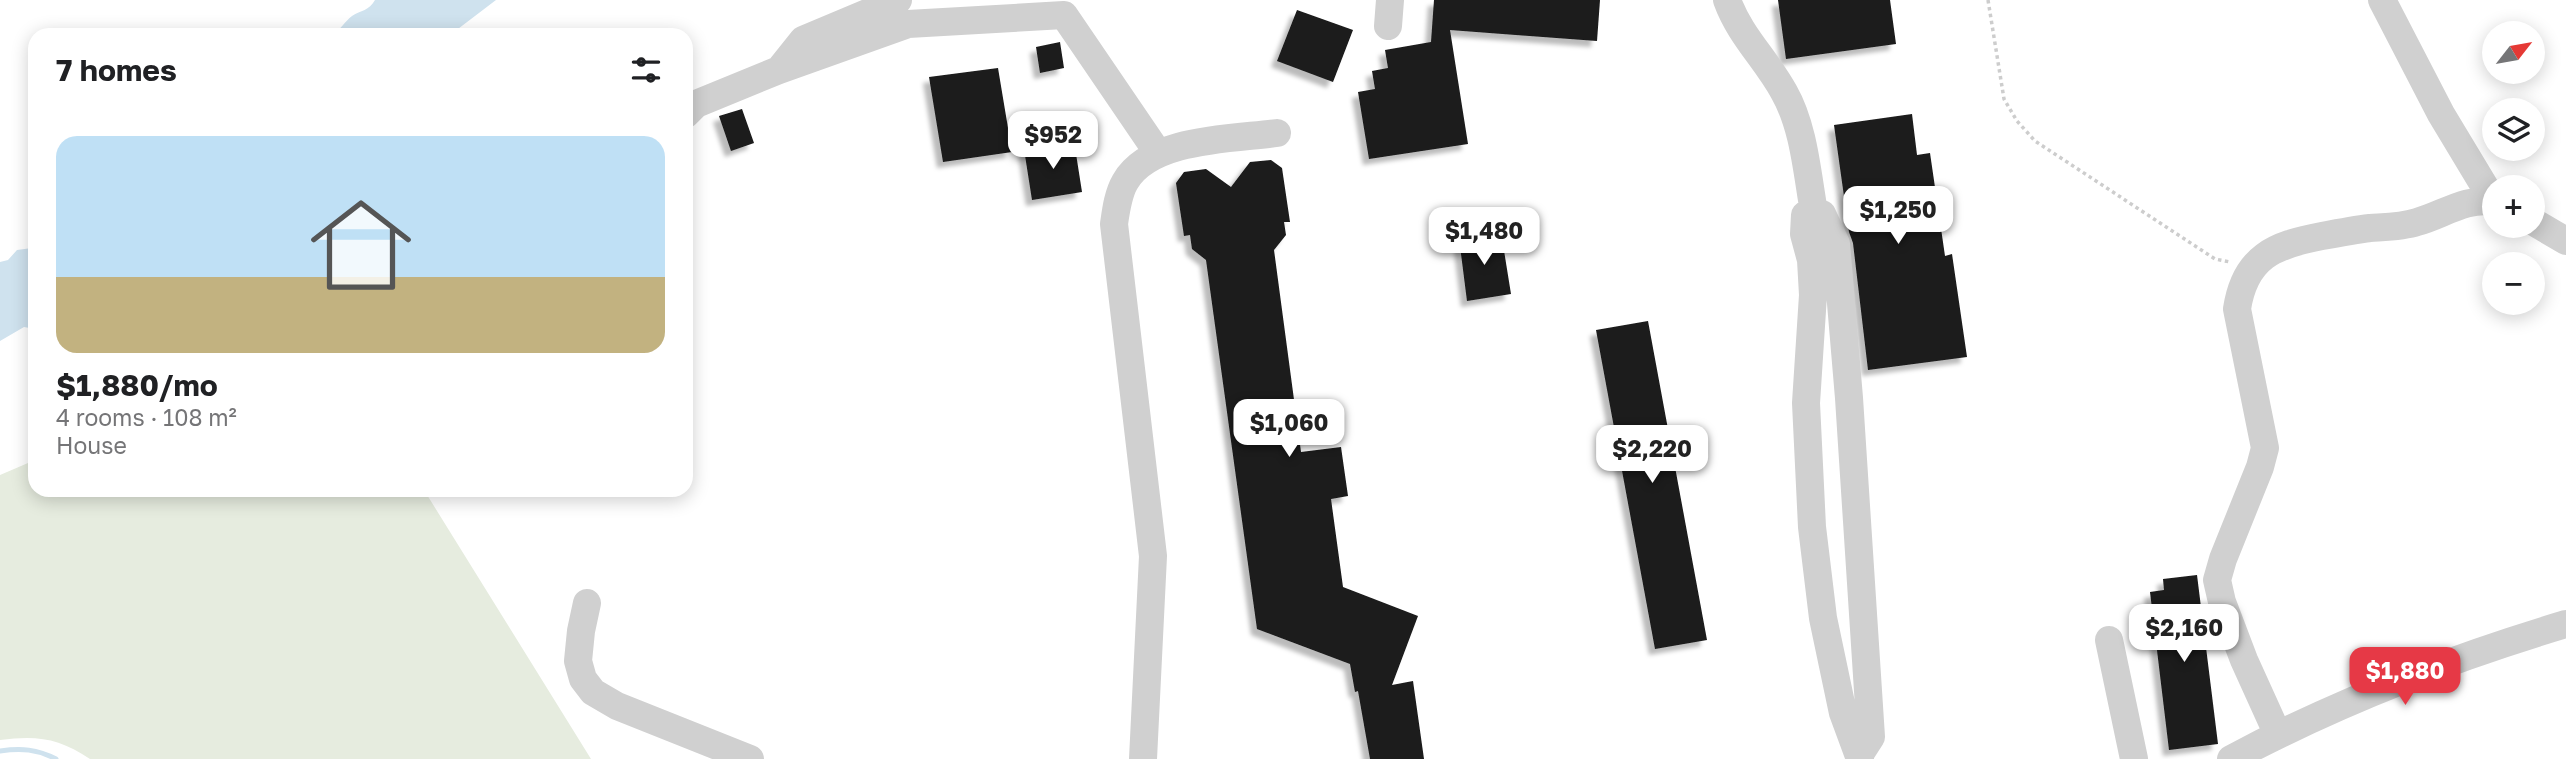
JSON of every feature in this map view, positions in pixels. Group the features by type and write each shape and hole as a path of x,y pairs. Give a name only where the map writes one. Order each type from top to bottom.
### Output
{"street":[{"path":"779,71 803,40 898,0"},
{"path":"1727,0 1735,21 1785,93 1799,130 1814,212"},
{"path":"2382,0 2441,114 2482,182"},
{"path":"693,107 779,71 908,24 1063,15 1158,153"},
{"path":"1143,759 1153,556 1114,224 1118,201 1125,182 1138,166 1158,153 1192,144 1277,133"},
{"path":"2278,735 2244,660 2222,602 2217,580 2265,448 2237,309 2241,288 2256,263 2264,255 2281,246 2308,239 2416,223 2466,203 2482,200"},
{"path":"1814,212 1822,214 1836,244 1871,737 1860,757 1843,713 1823,618 1812,527 1805,403 1812,295 1811,260 1804,234 1805,215 1814,212"},
{"path":"2545,229 2566,241"},
{"path":"587,603 578,662 583,679 593,692 629,711 750,759"},
{"path":"2231,759 2278,735 2430,670 2497,644 2566,624"},
{"path":"2109,640 2134,759"}],"path":[{"path":"1988,0 2004,99 2017,121 2035,141 2215,258 2229,262 2256,263"}],"shaded area":[{"path":"28,463 28,497 428,497 591,759 90,759 58,742 37,738 0,740 0,475"}],"water":[{"path":"375,0 496,0 459,28 340,28 352,16"},
{"path":"28,249 28,328 24,327 0,341 0,262 8,260 17,250"}],"building":[{"path":"1434,0 1600,0 1597,41 1450,30 1468,144 1369,159 1358,92 1375,89 1372,71 1388,68 1385,50 1431,42"},
{"path":"1778,0 1890,0 1896,44 1786,59"},
{"path":"1297,10 1353,30 1333,82 1277,61"},
{"path":"1060,42 1064,68 1040,73 1036,47"},
{"path":"998,68 1012,152 943,162 929,77"},
{"path":"742,109 754,143 731,151 719,116"},
{"path":"1912,114 1917,155 1930,153 1945,256 1952,254 1967,357 1868,370 1853,243 1849,232 1834,125"},
{"path":"1074,141 1082,192 1032,200 1024,149"},
{"path":"1271,160 1282,168 1290,222 1284,222 1286,235 1274,250 1301,452 1341,447 1348,496 1331,499 1343,587 1418,616 1392,685 1413,681 1424,759 1370,759 1358,691 1355,692 1350,664 1257,629 1206,260 1192,249 1190,235 1184,236 1176,183 1184,172 1206,169 1231,187 1250,162"},
{"path":"1501,232 1511,294 1467,301 1459,238"},
{"path":"1648,321 1707,640 1655,649 1596,330"},
{"path":"2197,575 2218,744 2169,750 2150,592 2164,590 2163,579"}],"waterway":[{"path":"0,751 29,750 56,759"}]}
